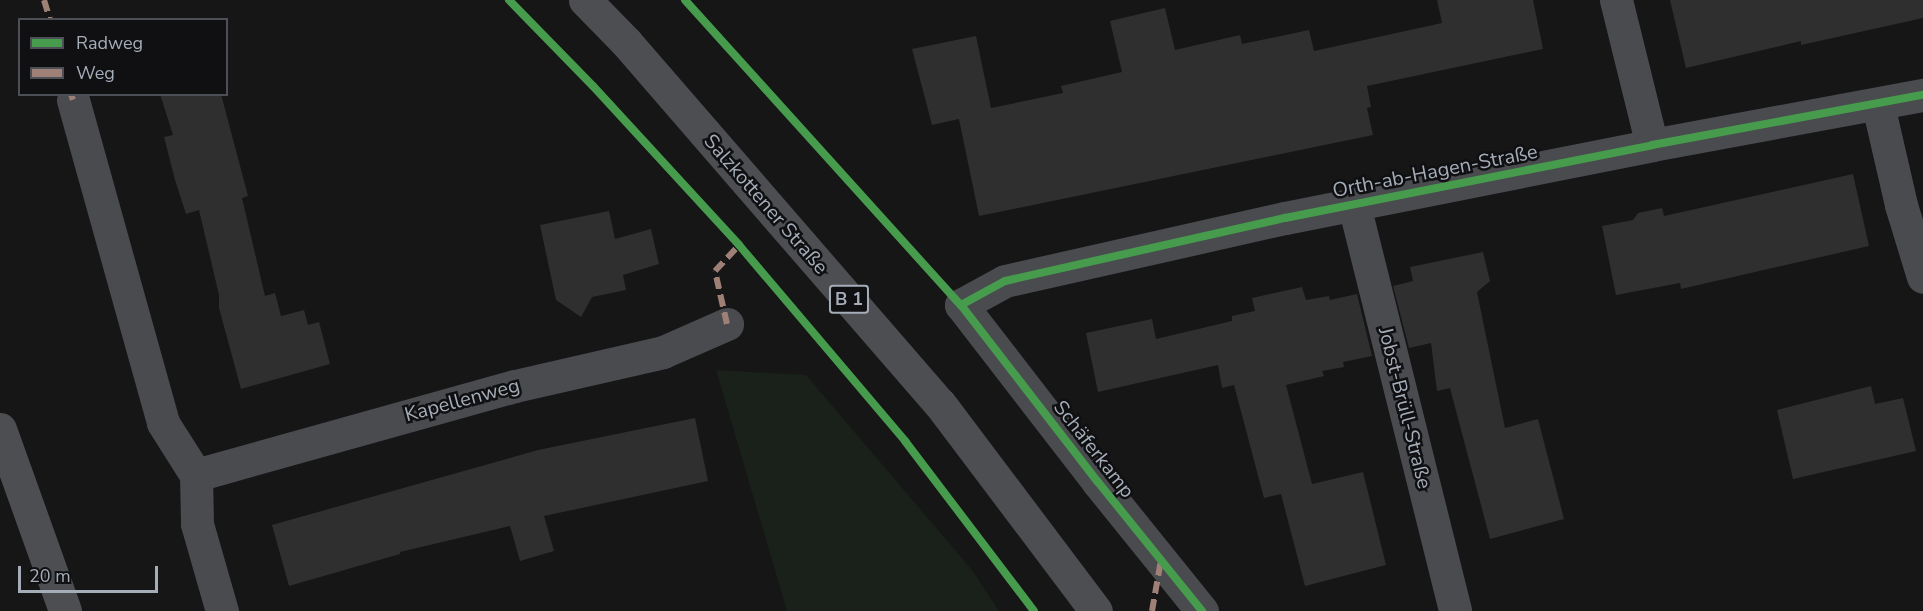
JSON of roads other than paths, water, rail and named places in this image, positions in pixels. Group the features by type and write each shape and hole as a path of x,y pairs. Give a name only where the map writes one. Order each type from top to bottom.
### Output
{"main road":[{"name":"Salzkottener Straße","path":"585,0 626,42 940,404 1096,611"},
{"path":"0,429 65,611"}],"street":[{"path":"1616,0 1652,145"},
{"name":"Orth-ab-Hagen-Straße","path":"961,305 1005,281 1285,218 1652,145 1923,95"},
{"path":"73,100 163,423 196,475 196,524 222,611"},
{"path":"1878,105 1901,205 1923,277"},
{"name":"Jobst-Brüll-Straße","path":"1354,205 1455,611"},
{"name":"Schäferkamp","path":"961,305 1098,482 1202,611"},
{"name":"Kapellenweg","path":"196,475 493,392 663,352 727,324"}]}
